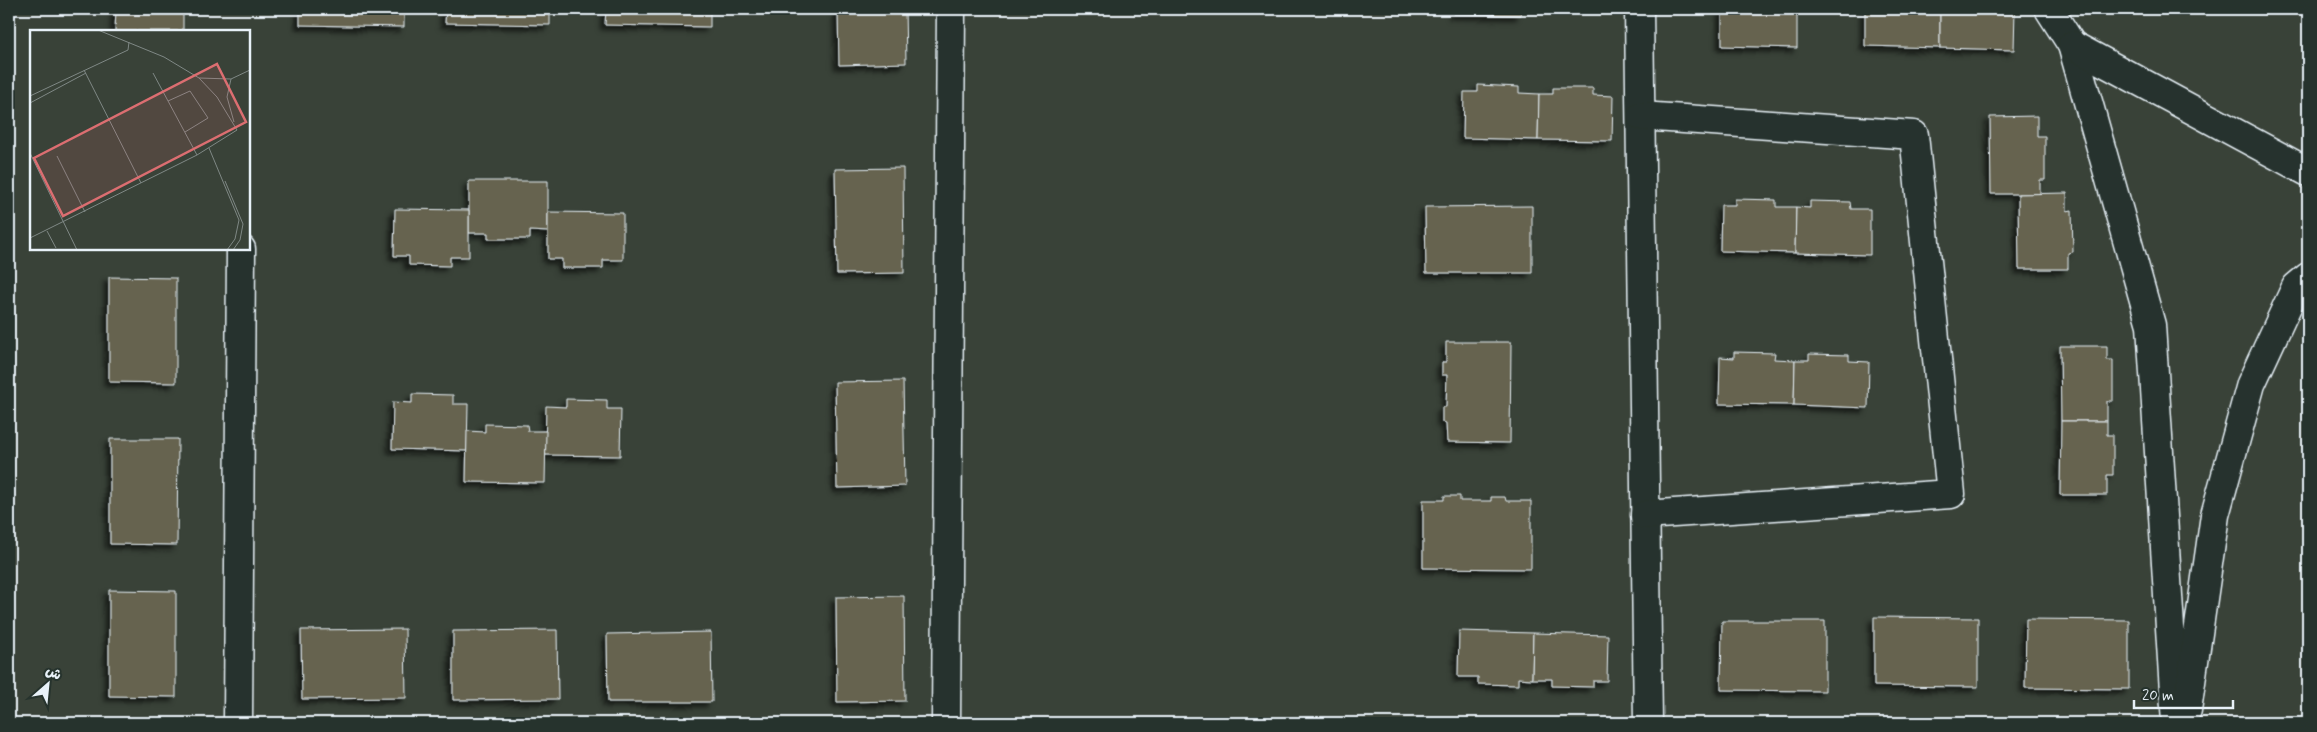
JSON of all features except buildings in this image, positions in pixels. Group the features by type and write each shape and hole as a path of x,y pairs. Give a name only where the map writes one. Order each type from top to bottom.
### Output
{"street":[{"path":"946,723 952,9"},
{"path":"1639,9 1648,723"},
{"path":"2049,9 2072,45 2151,325 2176,723"},
{"path":"2072,45 2308,172"},
{"path":"1640,116 1914,135 1951,494 1645,515"},
{"path":"238,723 241,250"},
{"path":"2185,723 2215,515 2251,384 2296,287 2308,277"}]}
